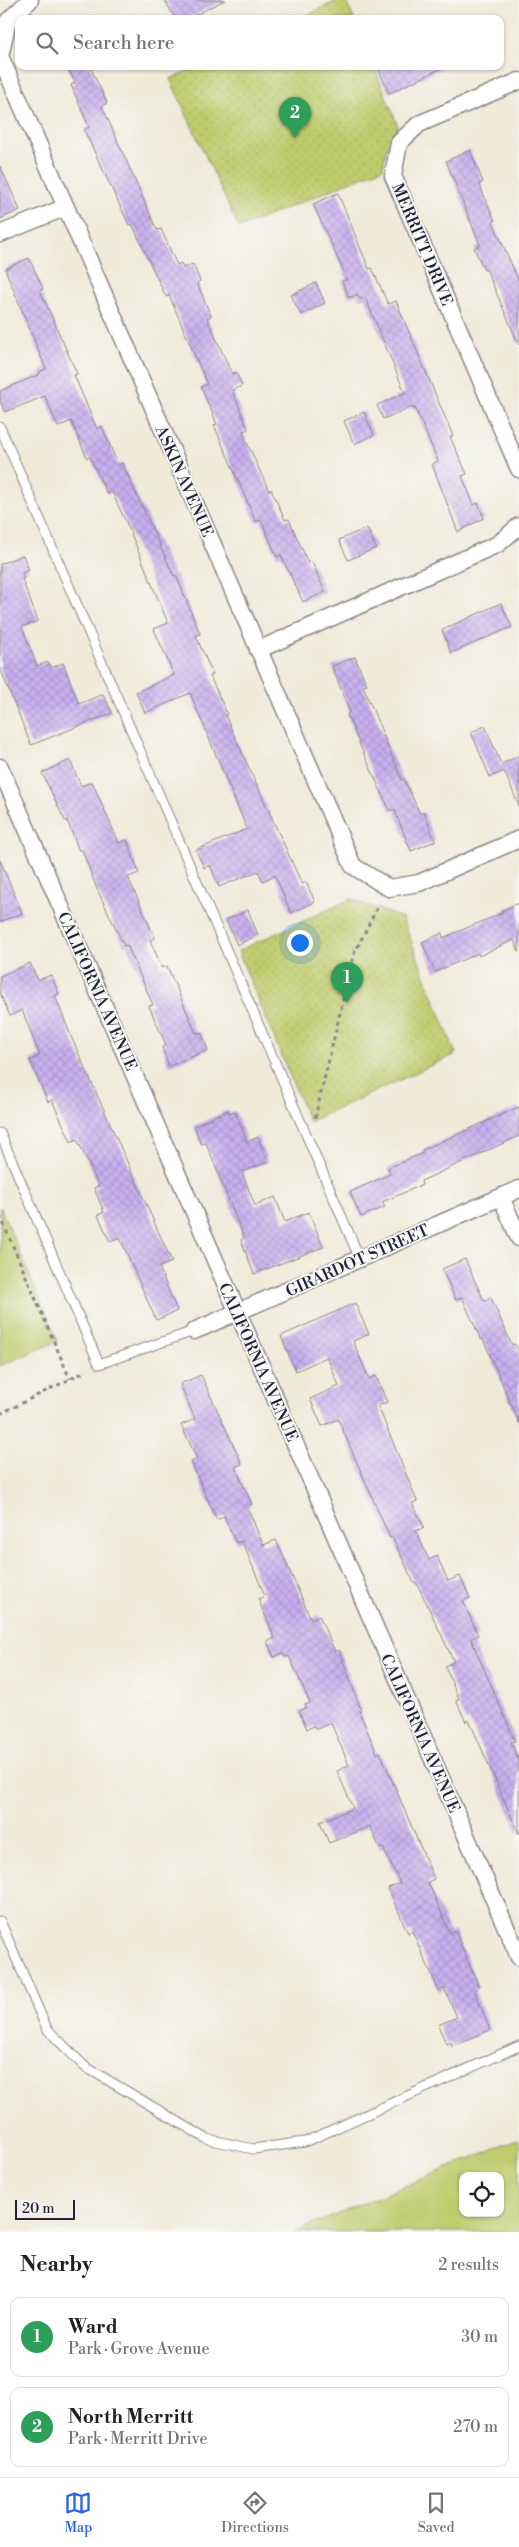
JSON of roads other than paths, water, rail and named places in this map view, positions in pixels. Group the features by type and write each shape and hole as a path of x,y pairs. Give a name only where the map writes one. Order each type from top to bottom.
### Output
{"street":[{"name":"ASKIN AVENUE","path":"30,0 8,21 0,56 352,866 389,888 418,883 519,839"},
{"name":"MERRITT DRIVE","path":"519,81 419,124 399,143 393,176 519,469"},
{"path":"0,234 66,207"},
{"path":"258,650 498,544 519,526"},
{"name":"CALIFORNIA AVENUE","path":"0,767 519,1957"},
{"name":"GIRARDOT STREET","path":"194,1332 519,1189"},
{"path":"501,1197 519,1238"}],"lane":[{"path":"0,426 360,1259"},
{"path":"0,1133 99,1364 194,1332"},
{"path":"0,1921 47,2029 84,2066 207,2139 252,2150 305,2142 519,2046"}],"place":[{"name":"North Merritt","path":"295,138"},
{"name":"Ward","path":"347,1003"}]}
